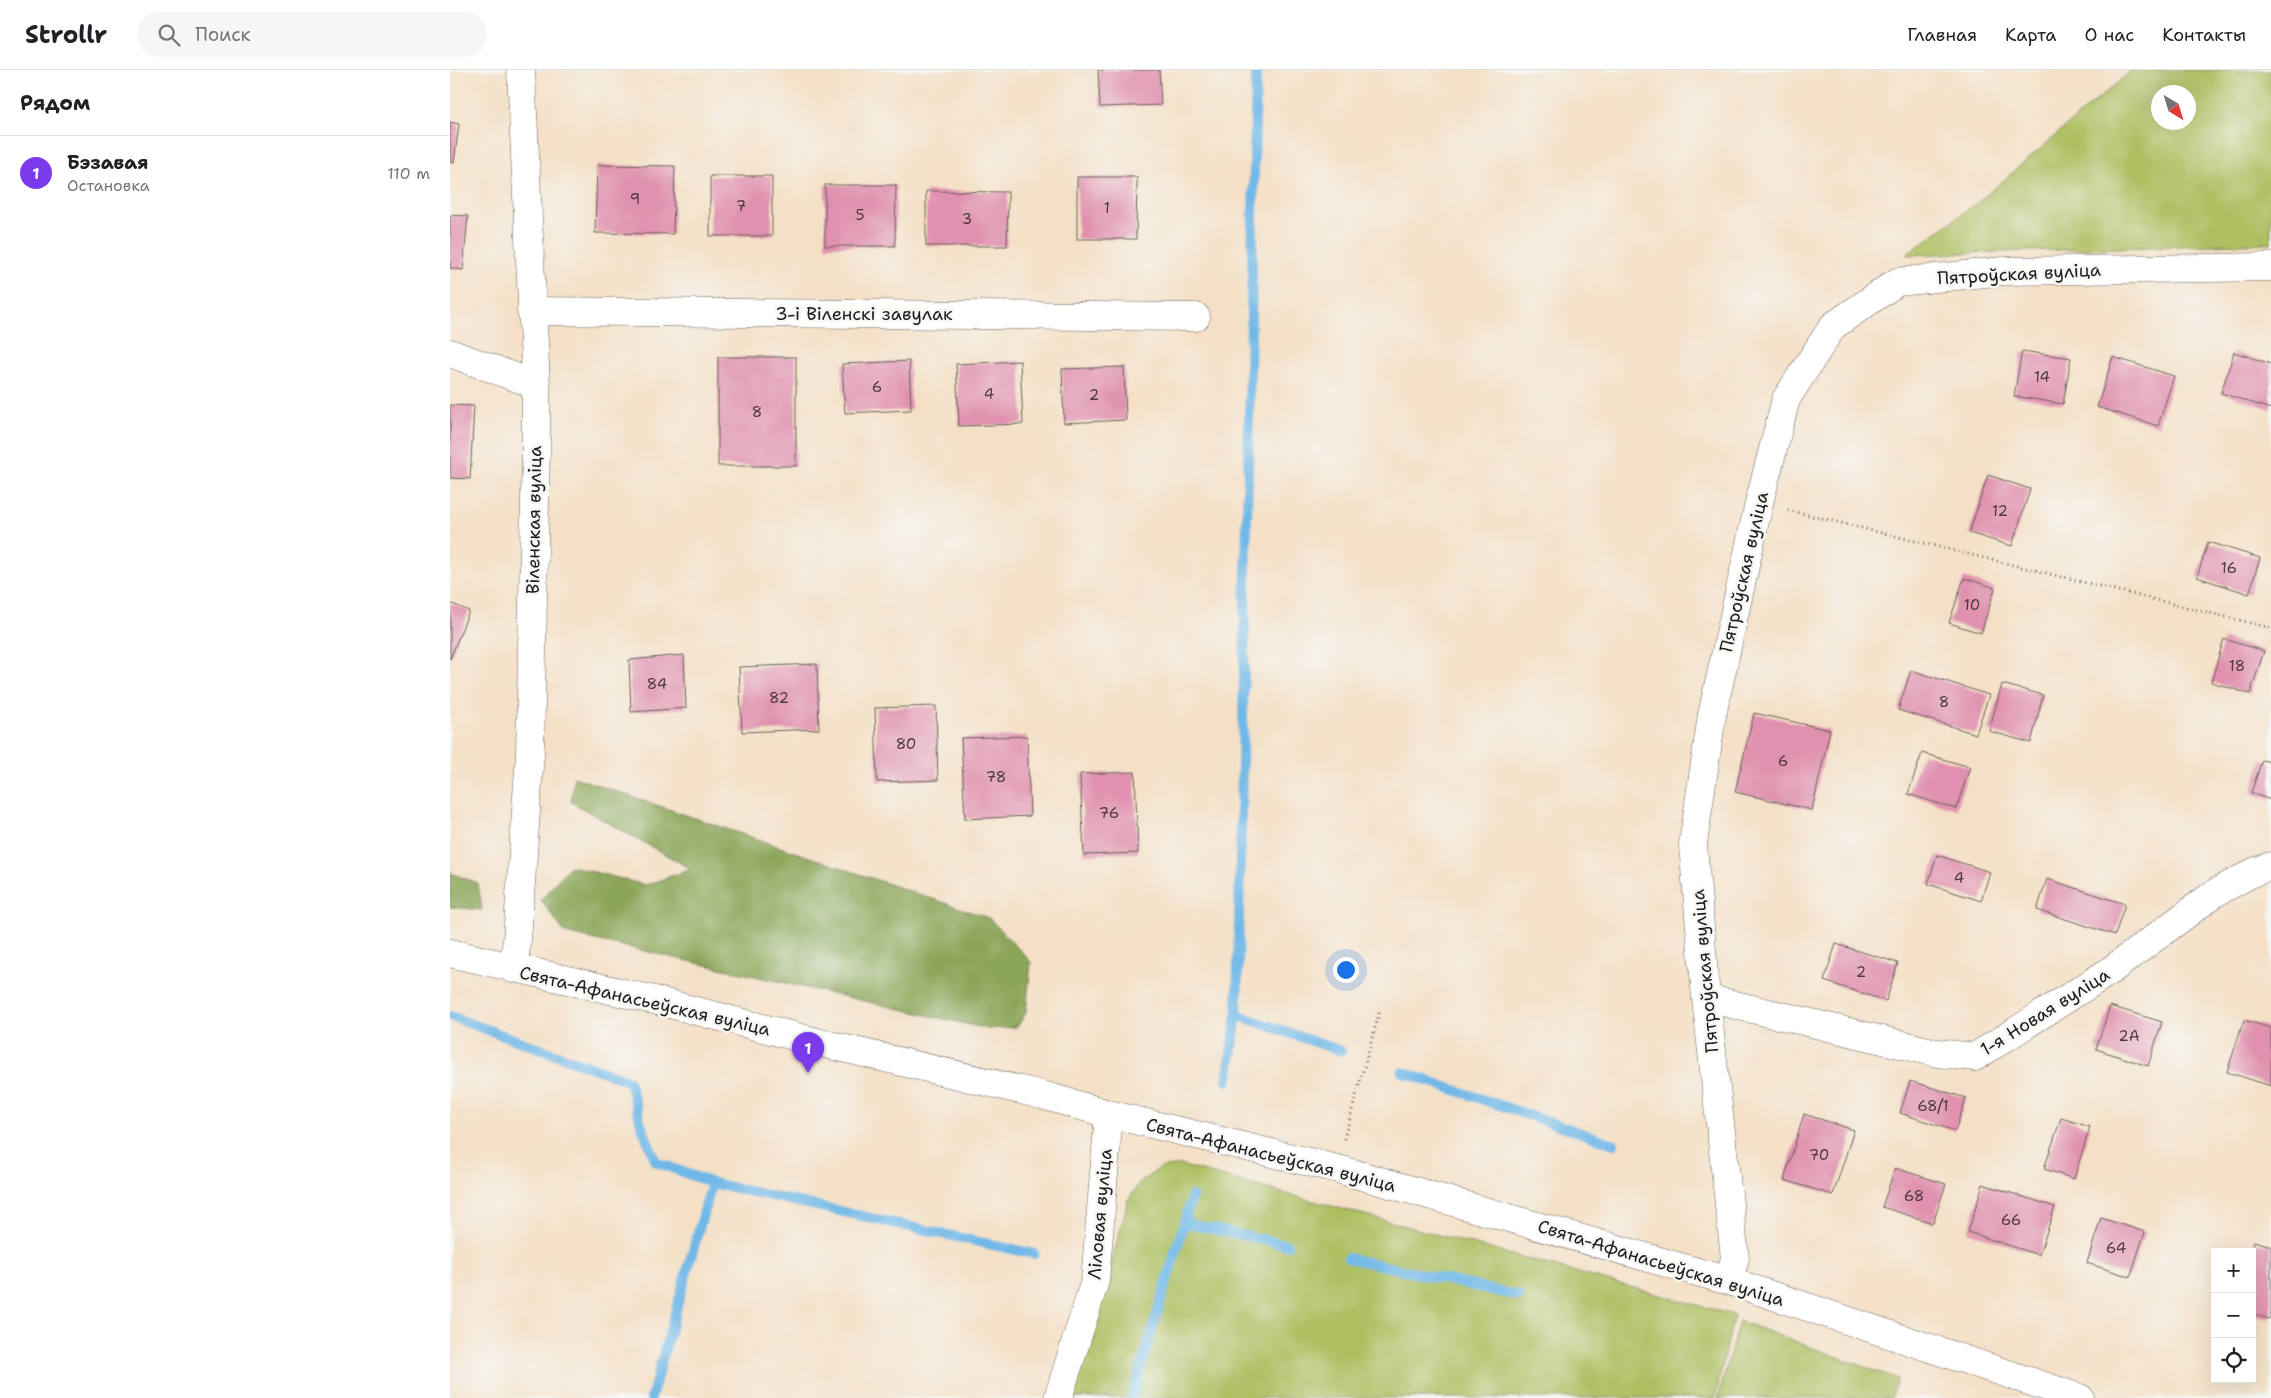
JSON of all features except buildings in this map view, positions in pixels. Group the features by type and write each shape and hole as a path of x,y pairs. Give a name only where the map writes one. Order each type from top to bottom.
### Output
{"street":[{"name":"Віленская вуліца","path":"512,969 517,940 530,754 536,385 521,70"},
{"name":"Пятроўская вуліца","path":"1729,1281 1735,1258 1706,998 1693,844 1712,715 1759,503 1786,399 1833,326 1897,282 2004,271 2271,267"},
{"name":"3-і Віленскі завулак","path":"531,311 1196,317"},
{"path":"450,353 536,385"},
{"name":"1-я Новая вуліца","path":"1706,998 1937,1053 1975,1056 2110,971 2215,894 2254,872 2271,866"},
{"name":"Свята-Афанасьеўская вуліца","path":"450,954 654,1000 817,1042 1042,1095 1109,1114 1338,1169 1729,1281 2080,1398"},
{"name":"Ліловая вуліца","path":"1058,1398 1095,1281 1109,1114"}],"path":[{"path":"1759,503 2271,628"},
{"path":"1338,1169 1359,1078 1380,1010"}],"green space":[{"path":"2132,70 2271,70 2271,243 1906,255 1977,203"},
{"path":"574,777 989,918 1031,962 1026,1013 1017,1027 988,1029 565,933 541,900 570,866 646,885 691,869 571,802"},
{"path":"450,873 478,883 482,910 450,907"},
{"path":"1180,1165 1734,1315 1715,1398 1070,1398 1104,1292 1128,1200 1140,1182 1160,1168"},
{"path":"1739,1321 1898,1379 1891,1398 1718,1398"}],"waterway":[{"path":"1227,1081 1237,1015 1256,70"},
{"path":"1237,1015 1341,1051"},
{"path":"450,1016 629,1081 642,1127 656,1162 712,1183 1034,1254"},
{"path":"1402,1072 1614,1144"},
{"path":"651,1398 712,1183"},
{"path":"1132,1398 1192,1196"},
{"path":"1184,1223 1288,1245"},
{"path":"1348,1258 1519,1296"}],"place":[{"name":"Бэзавая","path":"808,1073"}]}
